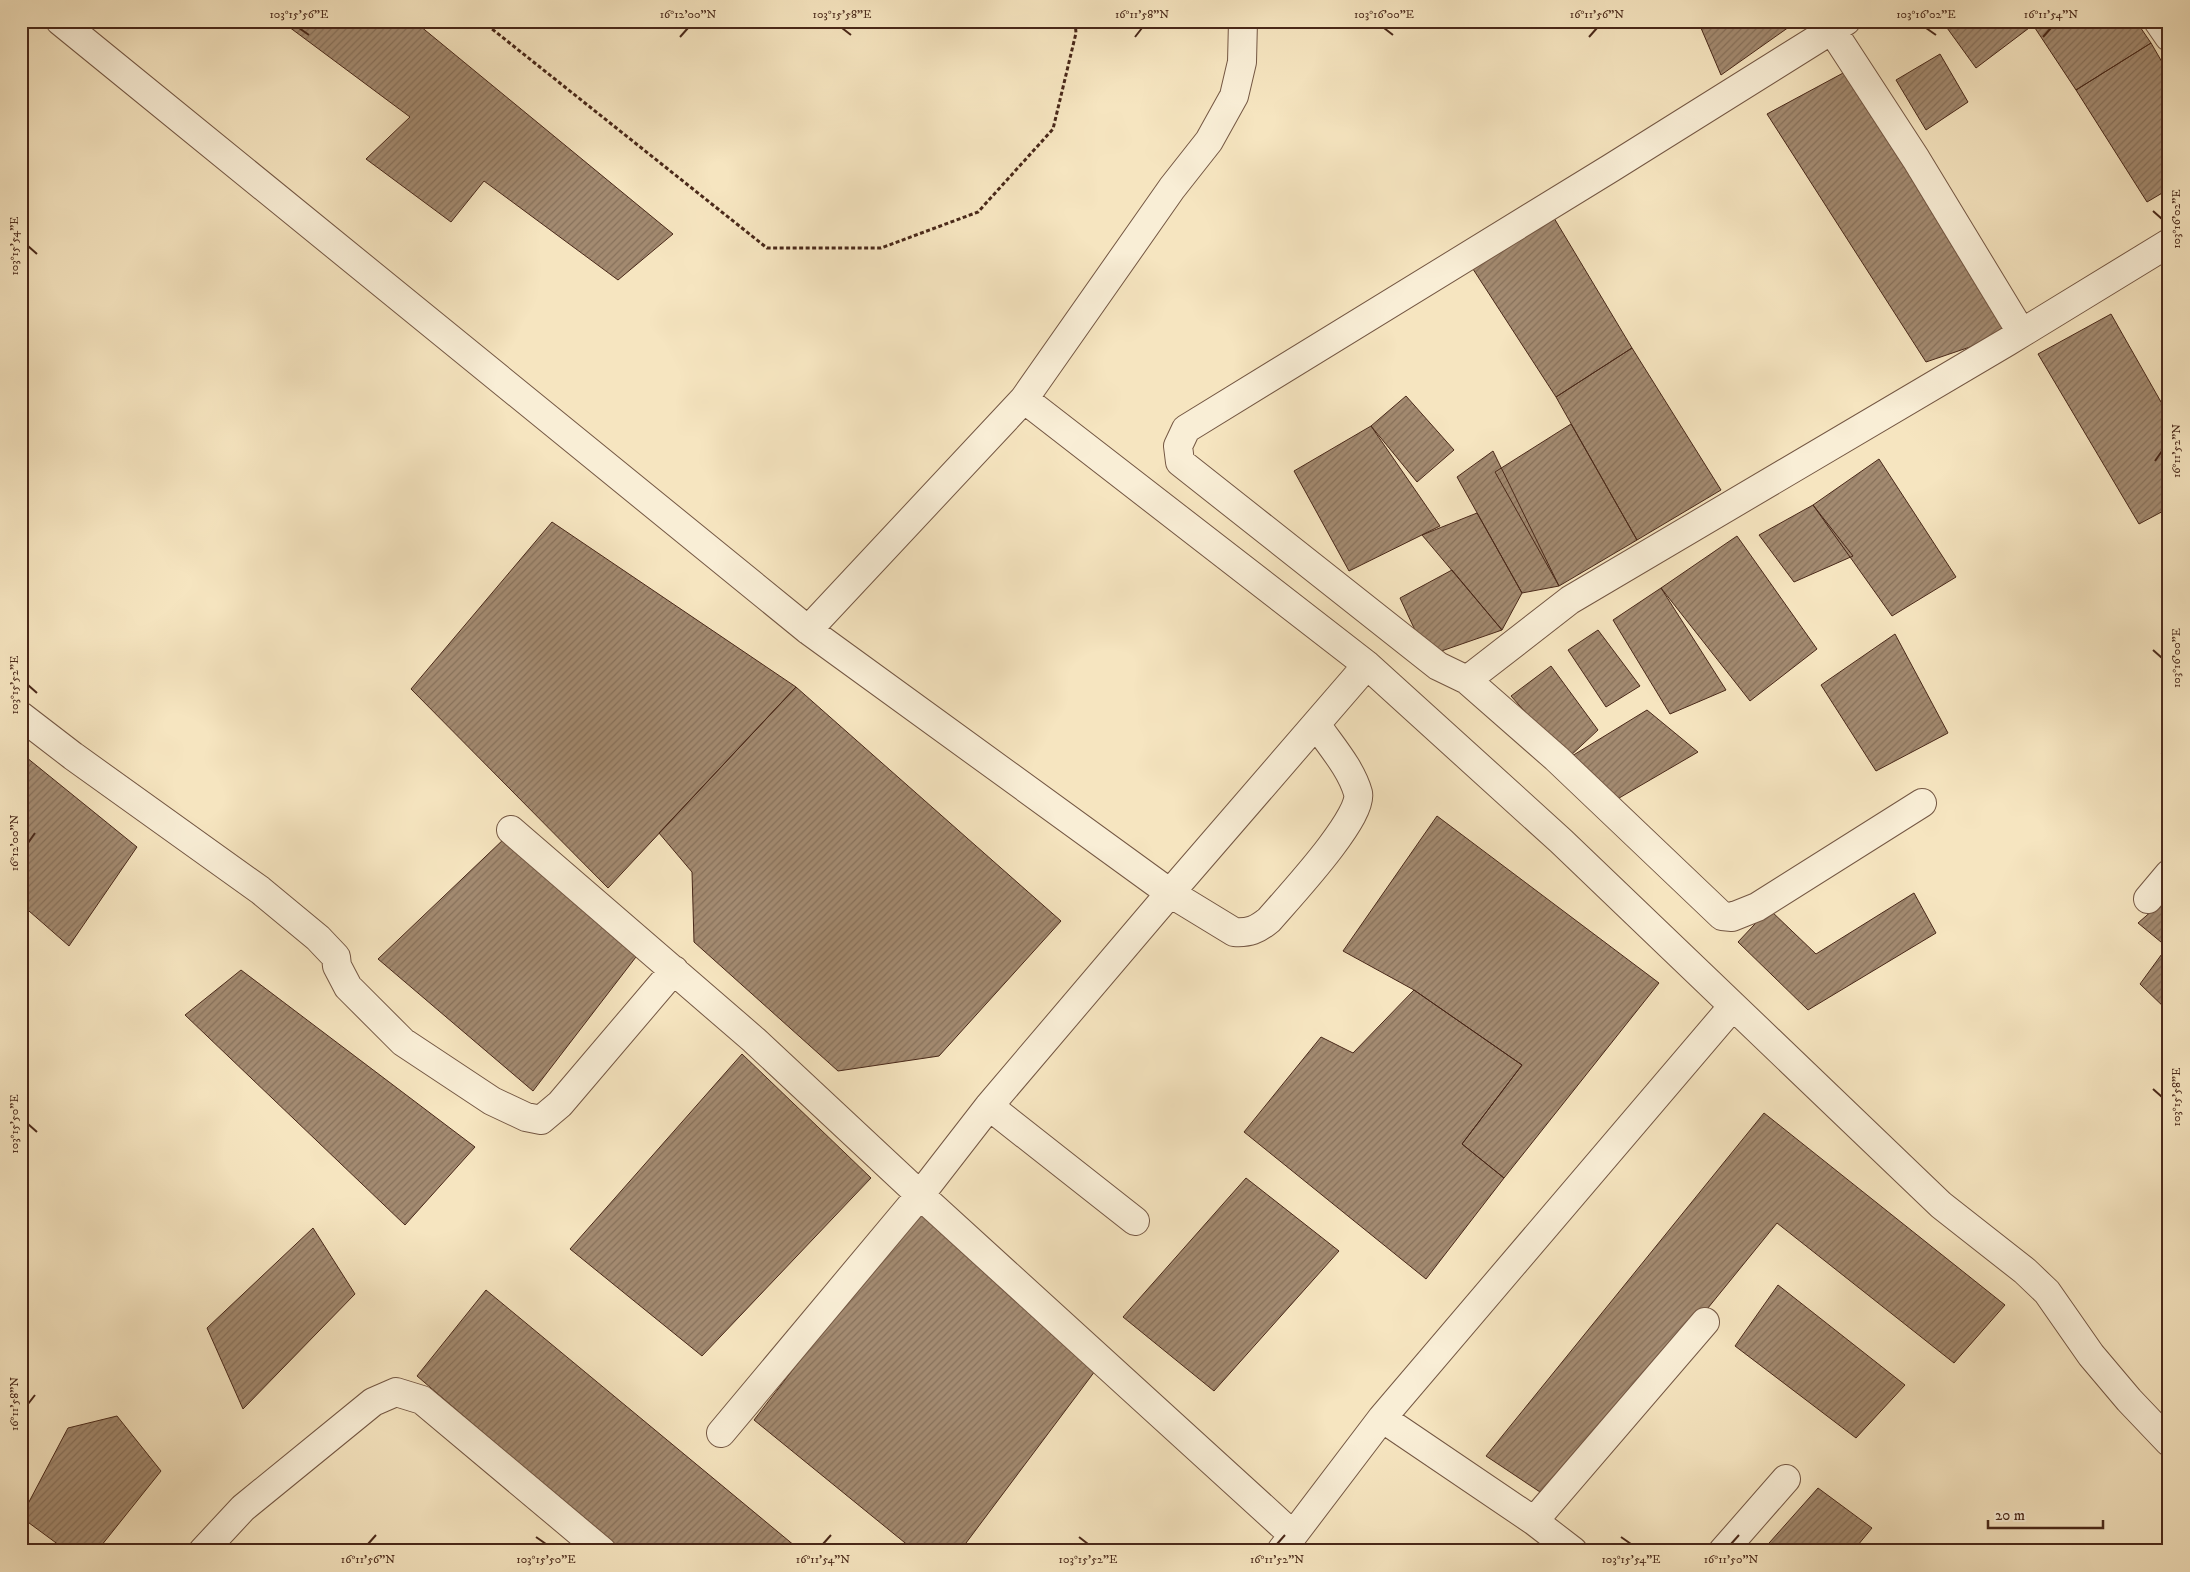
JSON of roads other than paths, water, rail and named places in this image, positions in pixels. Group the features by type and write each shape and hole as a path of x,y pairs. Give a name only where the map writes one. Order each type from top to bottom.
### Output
{"street":[{"path":"60,21 808,630 1170,893 1234,932 1246,932 1257,929 1269,920 1341,834 1353,814 1358,795 1351,777 1316,724"},
{"path":"808,630 1024,399 1172,188 1209,141 1234,96 1242,62 1243,21"},
{"path":"2158,21 2169,37"},
{"path":"1922,803 1757,907 1726,918 1709,906 1556,758 1467,680 1438,666 1180,462 1178,446 1186,429 1839,26 1916,159 2021,332"},
{"path":"1467,680 1570,600 2169,243"},
{"path":"1024,399 1367,665 1562,840 1941,1204 2025,1271 2047,1292 2064,1313 2091,1355 2129,1400 2169,1442"},
{"path":"721,1433 920,1195 989,1106 1367,665"},
{"path":"21,716 73,756 260,890 318,938 336,957 337,966 348,986 403,1042 492,1101 526,1117 541,1120 560,1104 674,970"},
{"path":"512,830 754,1040 1287,1543 1382,1418 1733,1006"},
{"path":"2148,898 2169,874"},
{"path":"989,1106 1135,1221"},
{"path":"1534,1521 1706,1322"},
{"path":"203,1551 243,1508 373,1402 396,1392 422,1400 602,1551"},
{"path":"1382,1418 1534,1521 1573,1551"},
{"path":"1724,1551 1786,1479"}]}
